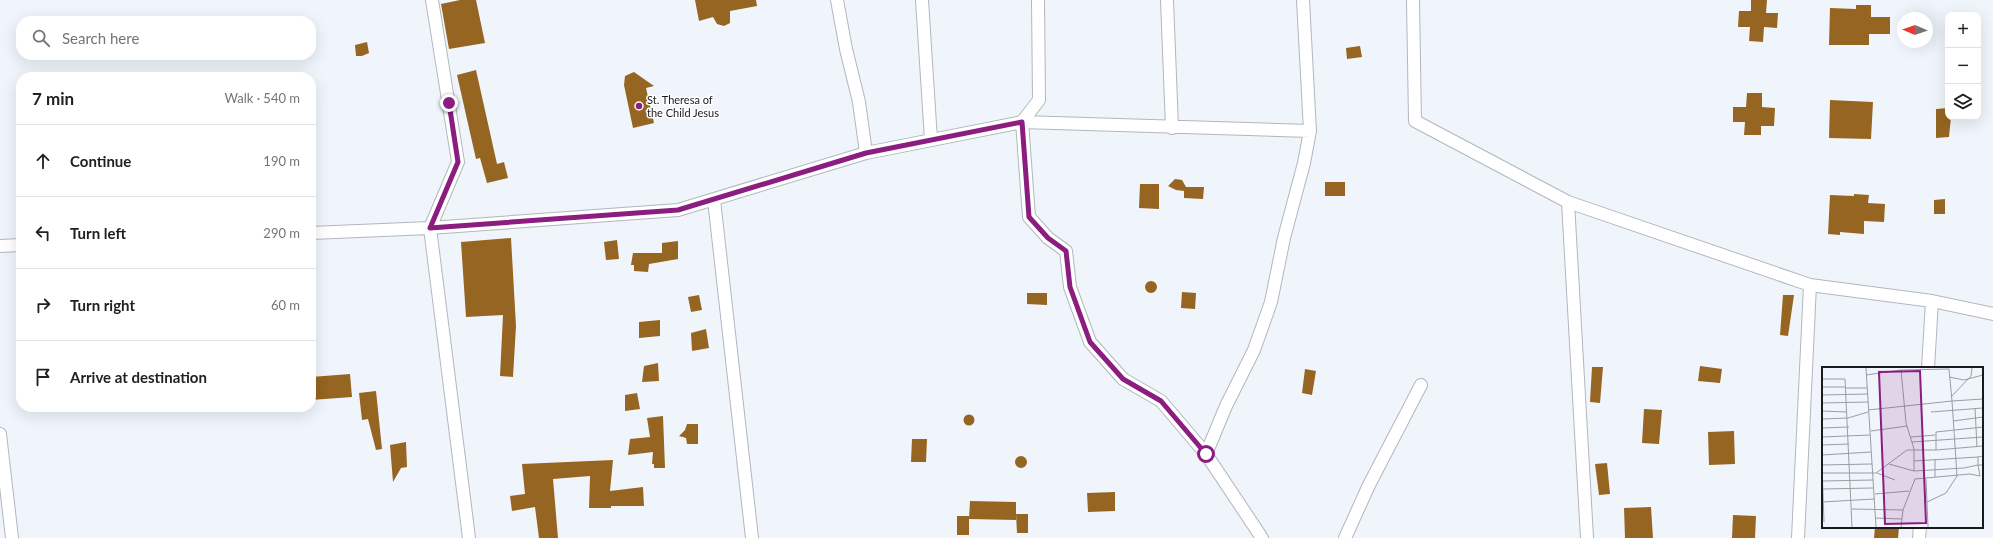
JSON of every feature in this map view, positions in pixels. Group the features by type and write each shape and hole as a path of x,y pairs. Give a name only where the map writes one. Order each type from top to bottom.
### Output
{"street":[{"path":"432,0 458,162 430,228 469,538"},
{"path":"837,0 846,49 859,102 866,153"},
{"path":"922,0 931,140"},
{"path":"1038,0 1039,100 1022,122 1029,217 1048,238 1066,251 1070,287 1090,342 1123,379 1161,401 1206,454 1262,538"},
{"path":"1167,0 1172,128"},
{"path":"1206,454 1226,406 1254,350 1271,302 1284,238 1304,163 1310,131 1303,0"},
{"path":"1413,0 1415,121 1568,202 1810,285 1932,301 1993,314"},
{"path":"316,233 430,228 678,210 866,153 1022,122 1172,128 1310,131"},
{"path":"714,200 752,538"},
{"path":"1568,202 1588,538"},
{"path":"0,246 16,245"},
{"path":"1798,538 1810,285"},
{"path":"1928,367 1932,301"},
{"path":"1345,538 1369,485 1421,385"},
{"path":"0,434 12,538"},
{"path":"1919,538 1920,528"}],"building":[{"path":"460,0 476,0 485,43 449,49 441,4"},
{"path":"695,0 756,0 757,6 730,11 730,23 724,26 717,24 713,17 699,21"},
{"path":"1751,0 1767,0 1766,13 1778,13 1777,28 1764,27 1763,42 1749,41 1750,27 1738,27 1739,11 1751,11"},
{"path":"1856,5 1871,5 1871,17 1890,17 1890,34 1869,34 1869,45 1829,45 1830,8 1856,9"},
{"path":"367,42 369,53 362,56 356,56 355,45"},
{"path":"1360,46 1362,57 1347,59 1346,48"},
{"path":"476,70 497,164 504,162 508,178 487,183 480,158 476,159 457,75"},
{"name":"St. Theresa of the Child Jesus","path":"634,72 654,86 646,88 654,123 633,128 624,85 625,76"},
{"path":"1747,93 1762,93 1762,107 1775,108 1774,126 1761,126 1761,135 1744,135 1745,122 1733,122 1733,107 1746,107"},
{"path":"1830,100 1873,102 1871,139 1829,138"},
{"path":"1945,108 1945,120 1951,120 1949,137 1936,138 1936,109"},
{"path":"1175,179 1182,180 1186,187 1204,187 1203,199 1184,198 1184,191 1176,190 1168,186"},
{"path":"1325,182 1345,182 1345,196 1325,196"},
{"path":"1140,184 1159,184 1159,209 1139,208"},
{"path":"1854,194 1869,195 1868,203 1885,204 1884,222 1864,221 1864,234 1840,232 1840,235 1828,234 1830,195 1854,196"},
{"path":"1945,199 1945,214 1934,214 1934,200"},
{"path":"511,238 516,326 513,377 500,376 503,315 466,317 461,242"},
{"path":"617,240 619,259 606,260 604,242"},
{"path":"678,241 678,259 649,264 648,272 634,271 634,265 631,265 633,253 662,253 662,243"},
{"path":"1151,281 1155,283 1157,287 1155,291 1151,293 1147,291 1145,287 1147,283"},
{"path":"1182,292 1196,293 1195,309 1181,308"},
{"path":"1027,293 1047,293 1047,305 1027,304"},
{"path":"699,295 702,310 691,312 688,297"},
{"path":"1783,295 1794,295 1788,336 1780,335"},
{"path":"660,320 660,336 639,338 639,322"},
{"path":"706,329 709,348 692,351 691,333"},
{"path":"658,363 659,381 642,382 644,366"},
{"path":"1700,366 1722,369 1720,383 1698,381"},
{"path":"1592,367 1603,367 1600,403 1590,402"},
{"path":"1305,369 1316,371 1312,395 1302,393"},
{"path":"350,374 352,397 316,400 316,377"},
{"path":"376,391 382,449 376,450 368,419 362,420 359,393"},
{"path":"637,393 640,409 625,411 625,395"},
{"path":"1644,409 1662,410 1659,444 1642,443"},
{"path":"969,414 973,416 975,420 973,424 969,426 965,424 963,420 965,416"},
{"path":"663,416 665,468 654,468 654,464 652,464 653,452 628,455 630,439 650,437 647,418"},
{"path":"687,424 698,424 698,444 687,444 686,438 679,436 685,430"},
{"path":"1734,431 1735,464 1709,465 1708,432"},
{"path":"912,439 927,439 926,462 911,462"},
{"path":"406,442 407,467 401,468 393,482 390,445"},
{"path":"1021,456 1025,458 1027,462 1025,466 1021,468 1017,466 1015,462 1017,458"},
{"path":"613,460 610,491 643,487 644,506 589,508 590,476 553,479 558,538 539,538 535,507 512,511 510,496 525,494 522,464"},
{"path":"1607,463 1610,494 1599,495 1595,464"},
{"path":"1115,492 1115,511 1088,512 1087,493"},
{"path":"970,501 1016,502 1016,520 969,519"},
{"path":"1651,507 1653,538 1625,538 1624,508"},
{"path":"1016,514 1028,514 1028,533 1017,533"},
{"path":"1733,515 1756,516 1755,538 1732,538"},
{"path":"957,516 969,516 969,535 957,535"},
{"path":"1875,528 1899,528 1898,538 1874,538"}],"place":[{"name":"St. Theresa of the Child Jesus","path":"639,106"}],"route":[{"path":"449,103 458,162 430,228 678,210 866,153 1022,122 1029,217 1048,238 1066,251 1070,287 1090,342 1123,379 1161,401 1206,454"}]}
